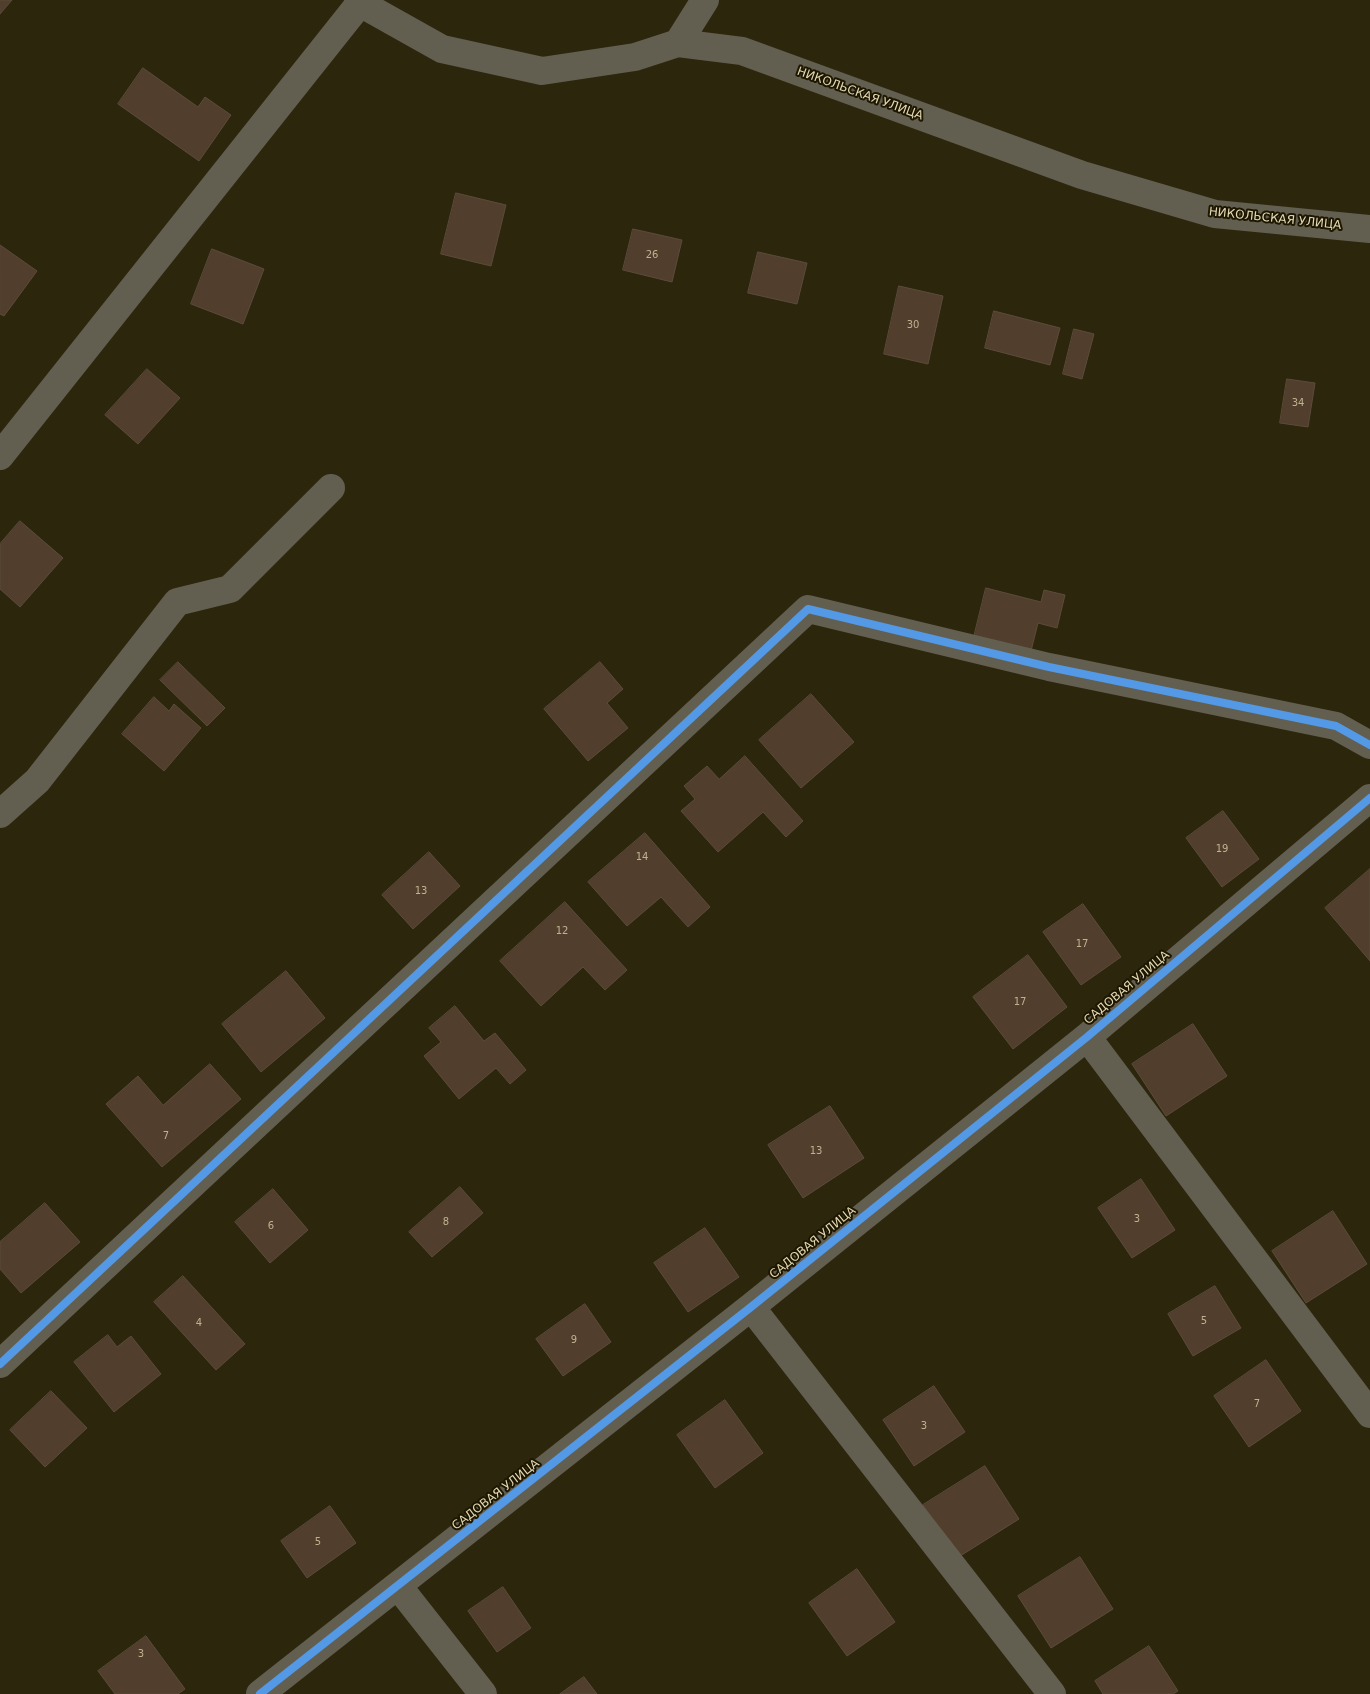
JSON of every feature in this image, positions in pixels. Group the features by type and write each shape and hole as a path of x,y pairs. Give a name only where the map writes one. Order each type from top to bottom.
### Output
{"street":[{"path":"678,43 705,0"},
{"path":"0,456 359,1"},
{"name":"НИКОЛЬСКАЯ УЛИЦА","path":"359,1 442,49 542,71 635,57 678,43 742,51 1082,175 1215,214 1370,229"},
{"path":"0,814 37,782 177,602 230,590 332,488"},
{"path":"0,1364 808,609 1049,667 1336,726 1370,745"},
{"name":"САДОВАЯ УЛИЦА","path":"260,1694 751,1308 1087,1037 1370,798"},
{"path":"1087,1037 1370,1414"},
{"path":"751,1308 1052,1694"},
{"path":"398,1586 483,1694"}],"building":[{"path":"0,0 12,0 0,14"},
{"path":"143,68 198,107 205,97 231,115 199,161 118,104"},
{"path":"456,193 506,205 491,266 441,254"},
{"path":"633,229 682,240 672,282 623,270"},
{"path":"0,245 37,271 4,316 0,314"},
{"path":"212,249 264,269 243,324 191,304"},
{"path":"758,252 807,263 797,304 748,293"},
{"path":"899,286 943,296 928,364 884,354"},
{"path":"994,311 1060,328 1050,365 985,348"},
{"path":"1074,329 1094,334 1082,379 1063,374"},
{"path":"147,369 180,398 138,444 105,415"},
{"path":"1287,379 1315,383 1308,427 1280,423"},
{"path":"20,521 63,558 20,607 0,589 0,544"},
{"path":"986,588 1041,602 1044,590 1065,595 1057,628 1038,623 1031,651 974,637"},
{"path":"178,662 225,708 207,726 160,680"},
{"path":"600,662 623,689 607,703 628,728 588,761 544,709"},
{"path":"811,694 854,742 801,788 759,740"},
{"path":"154,697 169,711 174,704 201,728 164,771 122,734"},
{"path":"745,756 803,821 786,837 763,812 718,852 681,811 695,799 684,786 707,766 719,779"},
{"path":"1223,811 1259,859 1222,887 1186,838"},
{"path":"645,833 710,907 688,927 661,897 627,926 588,882"},
{"path":"429,852 460,886 413,929 382,895"},
{"path":"1370,869 1370,961 1325,908"},
{"path":"565,902 627,970 605,990 583,967 541,1006 500,961"},
{"path":"1083,904 1121,957 1081,985 1043,932"},
{"path":"1028,955 1067,1007 1013,1049 973,997"},
{"path":"286,971 325,1018 261,1072 222,1024"},
{"path":"455,1006 484,1041 495,1033 526,1070 510,1084 496,1068 459,1099 424,1056 441,1042 429,1028"},
{"path":"1193,1024 1227,1076 1166,1116 1132,1064"},
{"path":"210,1064 241,1099 162,1167 106,1104 138,1076 163,1105"},
{"path":"830,1106 864,1158 803,1198 768,1145"},
{"path":"1141,1179 1175,1230 1132,1258 1098,1208"},
{"path":"460,1187 483,1213 432,1257 409,1232"},
{"path":"273,1189 308,1230 270,1263 235,1222"},
{"path":"45,1203 80,1242 21,1293 0,1269 0,1242"},
{"path":"1333,1211 1367,1264 1306,1303 1272,1251"},
{"path":"705,1228 739,1277 688,1312 654,1263"},
{"path":"183,1276 245,1344 216,1370 154,1302"},
{"path":"1215,1286 1241,1328 1193,1356 1168,1314"},
{"path":"585,1304 611,1342 563,1376 536,1339"},
{"path":"108,1335 117,1347 131,1336 161,1374 114,1412 74,1362"},
{"path":"1266,1360 1301,1411 1249,1447 1214,1396"},
{"path":"934,1386 965,1432 914,1466 883,1420"},
{"path":"51,1391 87,1428 45,1467 10,1430"},
{"path":"725,1400 763,1453 715,1488 677,1435"},
{"path":"985,1466 1019,1519 957,1558 923,1505"},
{"path":"330,1506 356,1543 307,1578 281,1541"},
{"path":"1080,1557 1113,1609 1051,1648 1018,1596"},
{"path":"857,1569 895,1622 847,1656 809,1603"},
{"path":"503,1587 531,1628 497,1652 468,1611"},
{"path":"146,1636 185,1689 178,1694 115,1694 98,1671"},
{"path":"1149,1646 1178,1691 1173,1694 1103,1694 1095,1681"},
{"path":"584,1677 597,1694 560,1694"}],"cycle path":[{"path":"0,1364 808,609 1049,667 1336,726 1370,745"},
{"path":"260,1694 751,1307 1087,1037 1370,798"}]}
